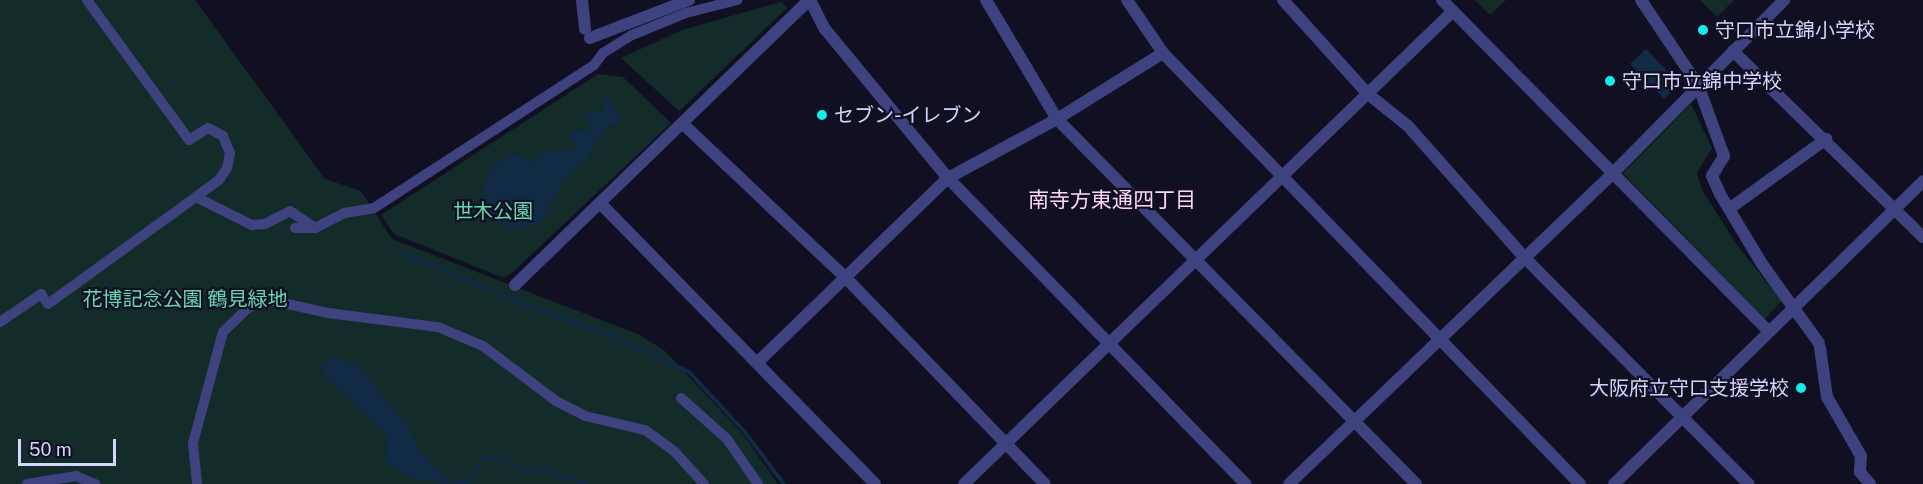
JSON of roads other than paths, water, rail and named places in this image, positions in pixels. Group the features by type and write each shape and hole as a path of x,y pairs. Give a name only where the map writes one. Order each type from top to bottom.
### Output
{"street":[{"path":"0,322 40,294 48,304 219,180 227,168 230,153 223,136 217,129 208,128 189,140 87,0"},
{"path":"582,0 587,34 689,0"},
{"path":"295,228 315,228 344,213 374,208 594,65 603,53 632,35 686,14 737,0"},
{"path":"515,285 810,0 825,29 948,178 1246,484"},
{"path":"986,0 1057,119 1416,484"},
{"path":"1127,0 1163,53 1580,484"},
{"path":"1283,0 1368,94 1408,126 1523,255 1749,484"},
{"path":"1442,0 1768,331"},
{"path":"1641,0 1698,85 1724,156 1712,176 1729,209 1819,345 1827,397 1861,456 1860,472 1870,484"},
{"path":"1289,484 1440,341 1523,255 1612,174 1784,0"},
{"path":"964,484 1108,344 1198,261 1453,11"},
{"path":"1733,51 1826,139 1923,237"},
{"path":"758,362 844,276 948,178 1057,119 1163,53"},
{"path":"682,123 844,276 1045,484"},
{"path":"1729,209 1826,139"},
{"path":"1614,484 1923,181"},
{"path":"196,197 252,225 265,224 290,211 315,228"},
{"path":"600,203 875,484"},
{"path":"197,484 193,443 223,332 247,309 265,299 328,313 438,327 483,346 555,401 585,416 645,430 675,452 704,484"},
{"path":"681,398 727,439 758,484"},
{"path":"27,484 76,476 95,484"}],"water":[{"path":"1646,49 1680,84 1664,99 1630,64"},
{"path":"609,96 619,116 618,124 606,126 588,158 562,183 543,220 521,230 510,229 494,219 486,209 482,193 491,166 511,155 522,155 529,163 545,152 569,151 577,146 569,135 571,130 589,131 590,125 584,118 586,112 604,111 602,99"},
{"path":"331,356 357,364 410,429 420,452 449,480 447,484 412,478 385,462 388,441 384,432 323,375 321,366"}],"waterway":[{"path":"400,252 520,303 605,333 689,372 744,431 784,484"},
{"path":"449,480 467,484 484,458 494,458 528,472 544,469 585,484"}],"place":[{"name":"守口市立錦小学校","path":"1703,30"},
{"name":"守口市立錦中学校","path":"1610,81"},
{"name":"セブン-イレブン","path":"822,115"},
{"name":"大阪府立守口支援学校","path":"1801,388"}],"district":[{"name":"南寺方東通四丁目","path":"1112,200"}],"park label":[{"name":"世木公園","path":"493,211"},
{"name":"花博記念公園 鶴見緑地","path":"185,299"}]}
